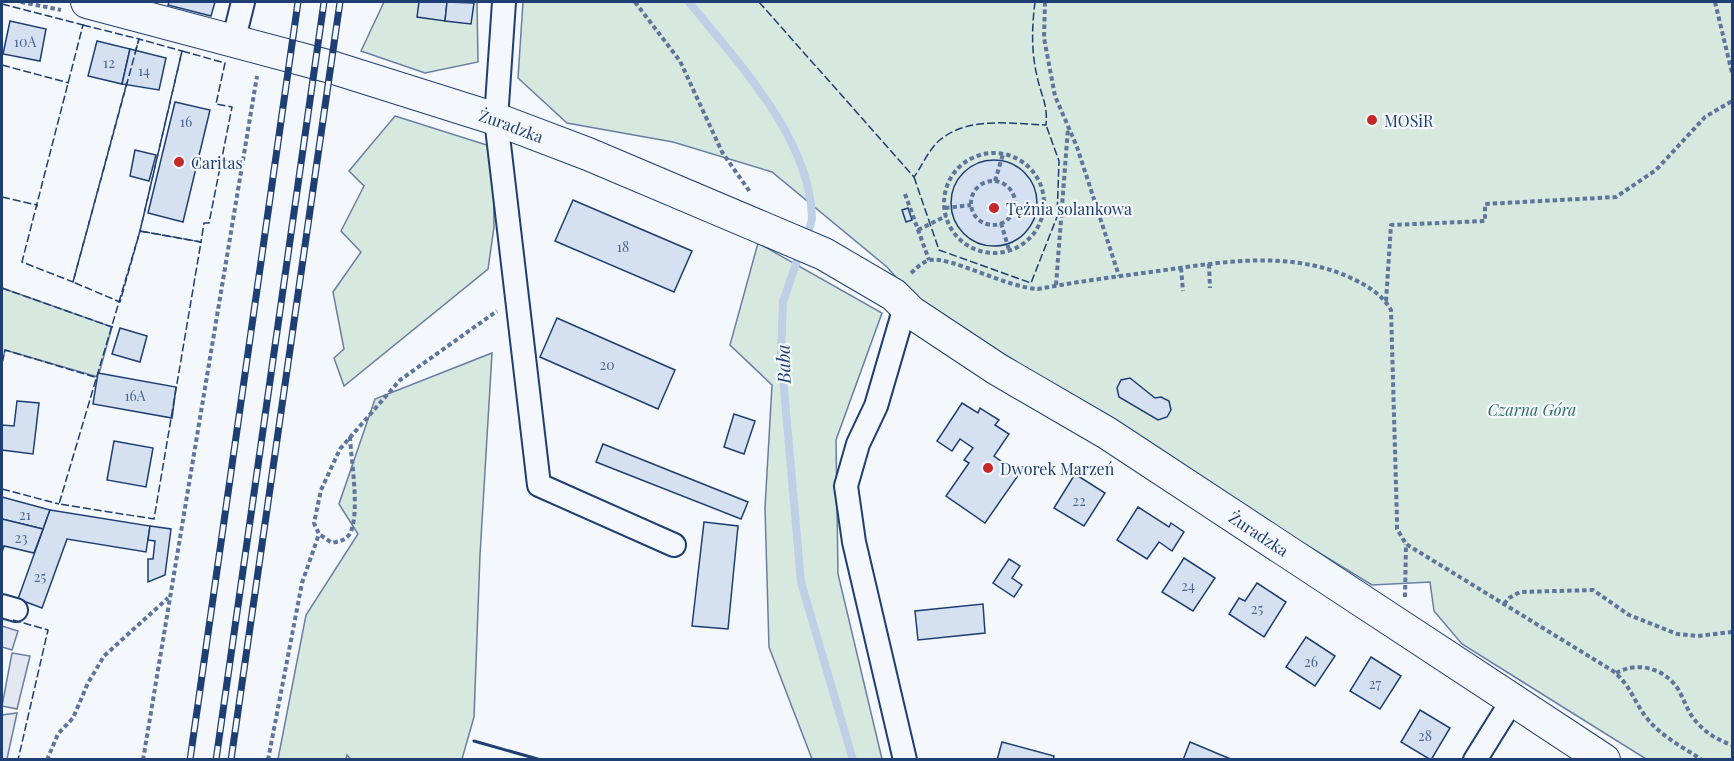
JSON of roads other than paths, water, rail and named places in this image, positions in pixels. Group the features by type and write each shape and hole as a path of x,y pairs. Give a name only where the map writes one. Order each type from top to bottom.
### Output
{"street":[{"name":"Żuradzka","path":"87,2 331,67 496,119 778,233 824,254 903,303 997,369 1107,433 1604,759"},
{"path":"243,2 248,45"},
{"path":"504,2 496,119 539,485 674,545"},
{"path":"903,303 902,317 876,406 858,444 846,486 854,542 905,759"},
{"path":"1475,759 1513,699"}],"waterway":[{"name":"Baba","path":"689,2 748,75 784,129 798,158 808,187 812,217 805,238"},
{"name":"Baba","path":"800,252 783,302 781,355 801,582 853,760"}],"railway":[{"path":"190,760 298,2"},
{"path":"216,760 324,2"},
{"path":"231,760 340,2"}],"place":[{"name":"MOSiR","path":"1372,120"},
{"name":"Caritas","path":"179,162"},
{"name":"Tężnia solankowa","path":"994,208"},
{"name":"Dworek Marzeń","path":"988,468"}],"park label":[{"name":"Czarna Góra","path":"1532,409"}]}
